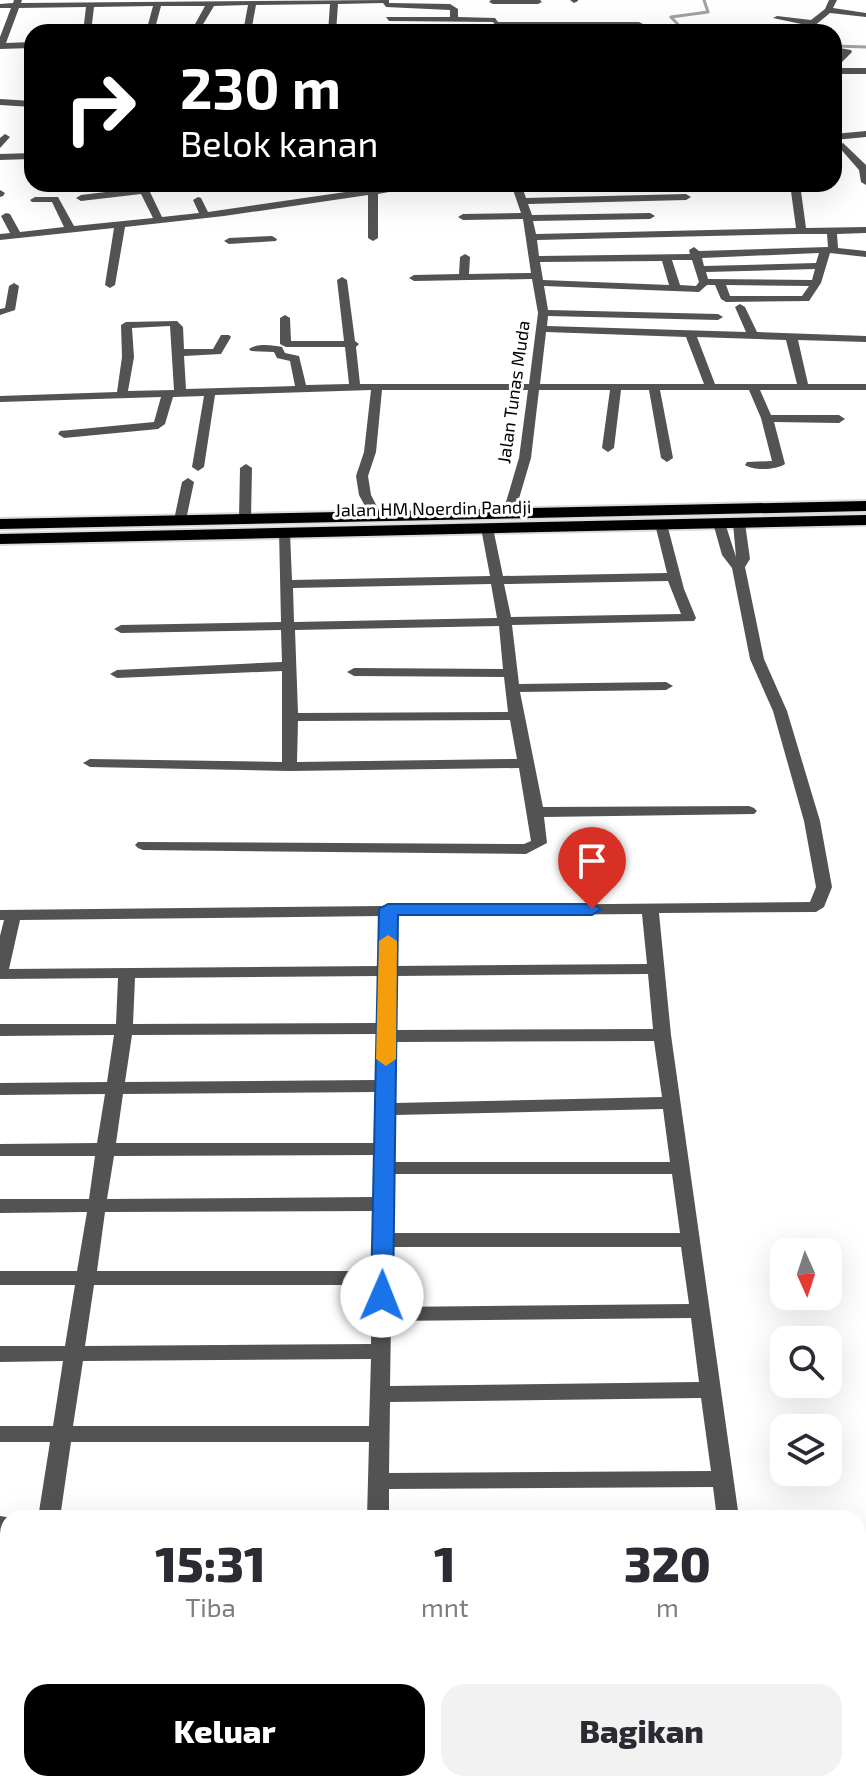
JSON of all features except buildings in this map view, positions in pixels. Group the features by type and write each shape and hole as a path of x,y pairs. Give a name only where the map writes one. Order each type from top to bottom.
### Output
{"main road":[{"name":"Jalan HM Noerdin Pandji","path":"0,524 866,506"},
{"name":"Jalan HM Noerdin Pandji","path":"0,539 866,520"}],"street":[{"path":"811,24 828,10 833,0"},
{"path":"249,24 253,1"},
{"path":"333,24 334,1"},
{"path":"495,23 493,1 538,2"},
{"path":"90,9 146,2 386,2 450,6 454,19"},
{"path":"203,24 206,2"},
{"path":"386,2 388,24"},
{"path":"17,3 4,26 1,46 24,45"},
{"path":"0,6 66,3 90,9 155,13"},
{"path":"152,24 158,3"},
{"path":"88,24 90,9"},
{"path":"828,10 866,15"},
{"path":"495,23 569,15"},
{"path":"777,18 792,24"},
{"path":"389,19 639,24"},
{"path":"842,70 866,71"},
{"path":"0,102 24,104"},
{"path":"842,136 866,134"},
{"path":"866,152 846,150 865,169 866,182"},
{"path":"0,157 24,156"},
{"path":"81,198 115,192"},
{"path":"145,192 159,220"},
{"path":"0,237 224,213 366,192"},
{"path":"373,192 373,238"},
{"path":"519,192 686,197"},
{"name":"Jalan Tunas Muda","path":"509,512 525,458 543,329 527,217 519,192"},
{"path":"796,192 802,233"},
{"path":"35,200 55,199 71,230"},
{"path":"198,200 205,215"},
{"path":"243,210 250,233"},
{"path":"224,213 230,246 272,239"},
{"path":"87,215 92,228"},
{"path":"6,216 17,236"},
{"path":"463,217 650,216"},
{"path":"172,219 179,232"},
{"path":"110,285 120,224"},
{"path":"530,237 866,230"},
{"path":"704,282 720,284 726,299 805,299 816,283 829,250 832,232"},
{"path":"414,278 536,279 586,285 703,288 704,282 690,235"},
{"path":"533,259 829,250 866,254"},
{"path":"464,277 465,257"},
{"path":"666,257 675,287"},
{"path":"624,258 631,286"},
{"path":"578,259 586,285"},
{"path":"700,269 822,266"},
{"path":"342,280 353,344 355,387"},
{"path":"0,312 10,310 14,286"},
{"path":"740,307 752,334"},
{"path":"543,313 717,314 722,333"},
{"path":"285,318 286,344 353,344"},
{"path":"838,322 840,338"},
{"path":"64,434 159,424 174,393 178,327 173,323 126,325 128,357 122,395"},
{"path":"543,329 866,339"},
{"path":"690,332 711,387"},
{"path":"791,336 803,386"},
{"path":"177,353 217,352 225,337"},
{"path":"255,349 280,349 281,356 295,358 301,389"},
{"path":"0,399 355,387 803,386 865,389"},
{"path":"376,516 365,495 362,476 370,452 377,387"},
{"path":"751,465 779,464 767,418 753,387"},
{"path":"608,448 616,388"},
{"path":"654,388 667,458"},
{"path":"198,467 210,392"},
{"path":"767,418 839,419"},
{"path":"245,518 246,468"},
{"path":"180,520 188,482"},
{"path":"654,969 388,973 0,972 6,915 388,909 810,908 821,900 824,887 812,821 780,711 757,659 738,567 728,555 719,523"},
{"path":"738,567 743,559 739,523"},
{"path":"121,629 689,618 674,577 661,524"},
{"path":"143,845 526,849 539,843 536,812 516,716 505,622 487,528"},
{"path":"284,533 291,717 289,767"},
{"path":"287,584 674,577"},
{"path":"117,674 289,666"},
{"path":"354,672 666,686"},
{"path":"291,717 516,716"},
{"path":"90,763 289,767 525,763"},
{"path":"536,812 749,811"},
{"path":"378,1510 388,909"},
{"path":"650,909 662,1035 727,1510"},
{"path":"50,1510 124,1029 127,972"},
{"path":"0,1030 662,1035"},
{"path":"0,1089 385,1086"},
{"path":"385,1109 672,1103"},
{"path":"0,1150 105,1150 682,1168"},
{"path":"0,1206 383,1204"},
{"path":"383,1240 689,1240"},
{"path":"0,1278 382,1278"},
{"path":"382,1314 700,1311"},
{"path":"0,1354 381,1351"},
{"path":"380,1394 712,1390"},
{"path":"0,1434 380,1434"},
{"path":"379,1481 723,1479"}],"waterway":[{"path":"678,24 671,17 708,12 704,0"},
{"path":"842,46 866,47"}],"slow traffic":[{"path":"386,1059 388,941"}],"route":[{"path":"382,1296 388,909 592,909"}]}
